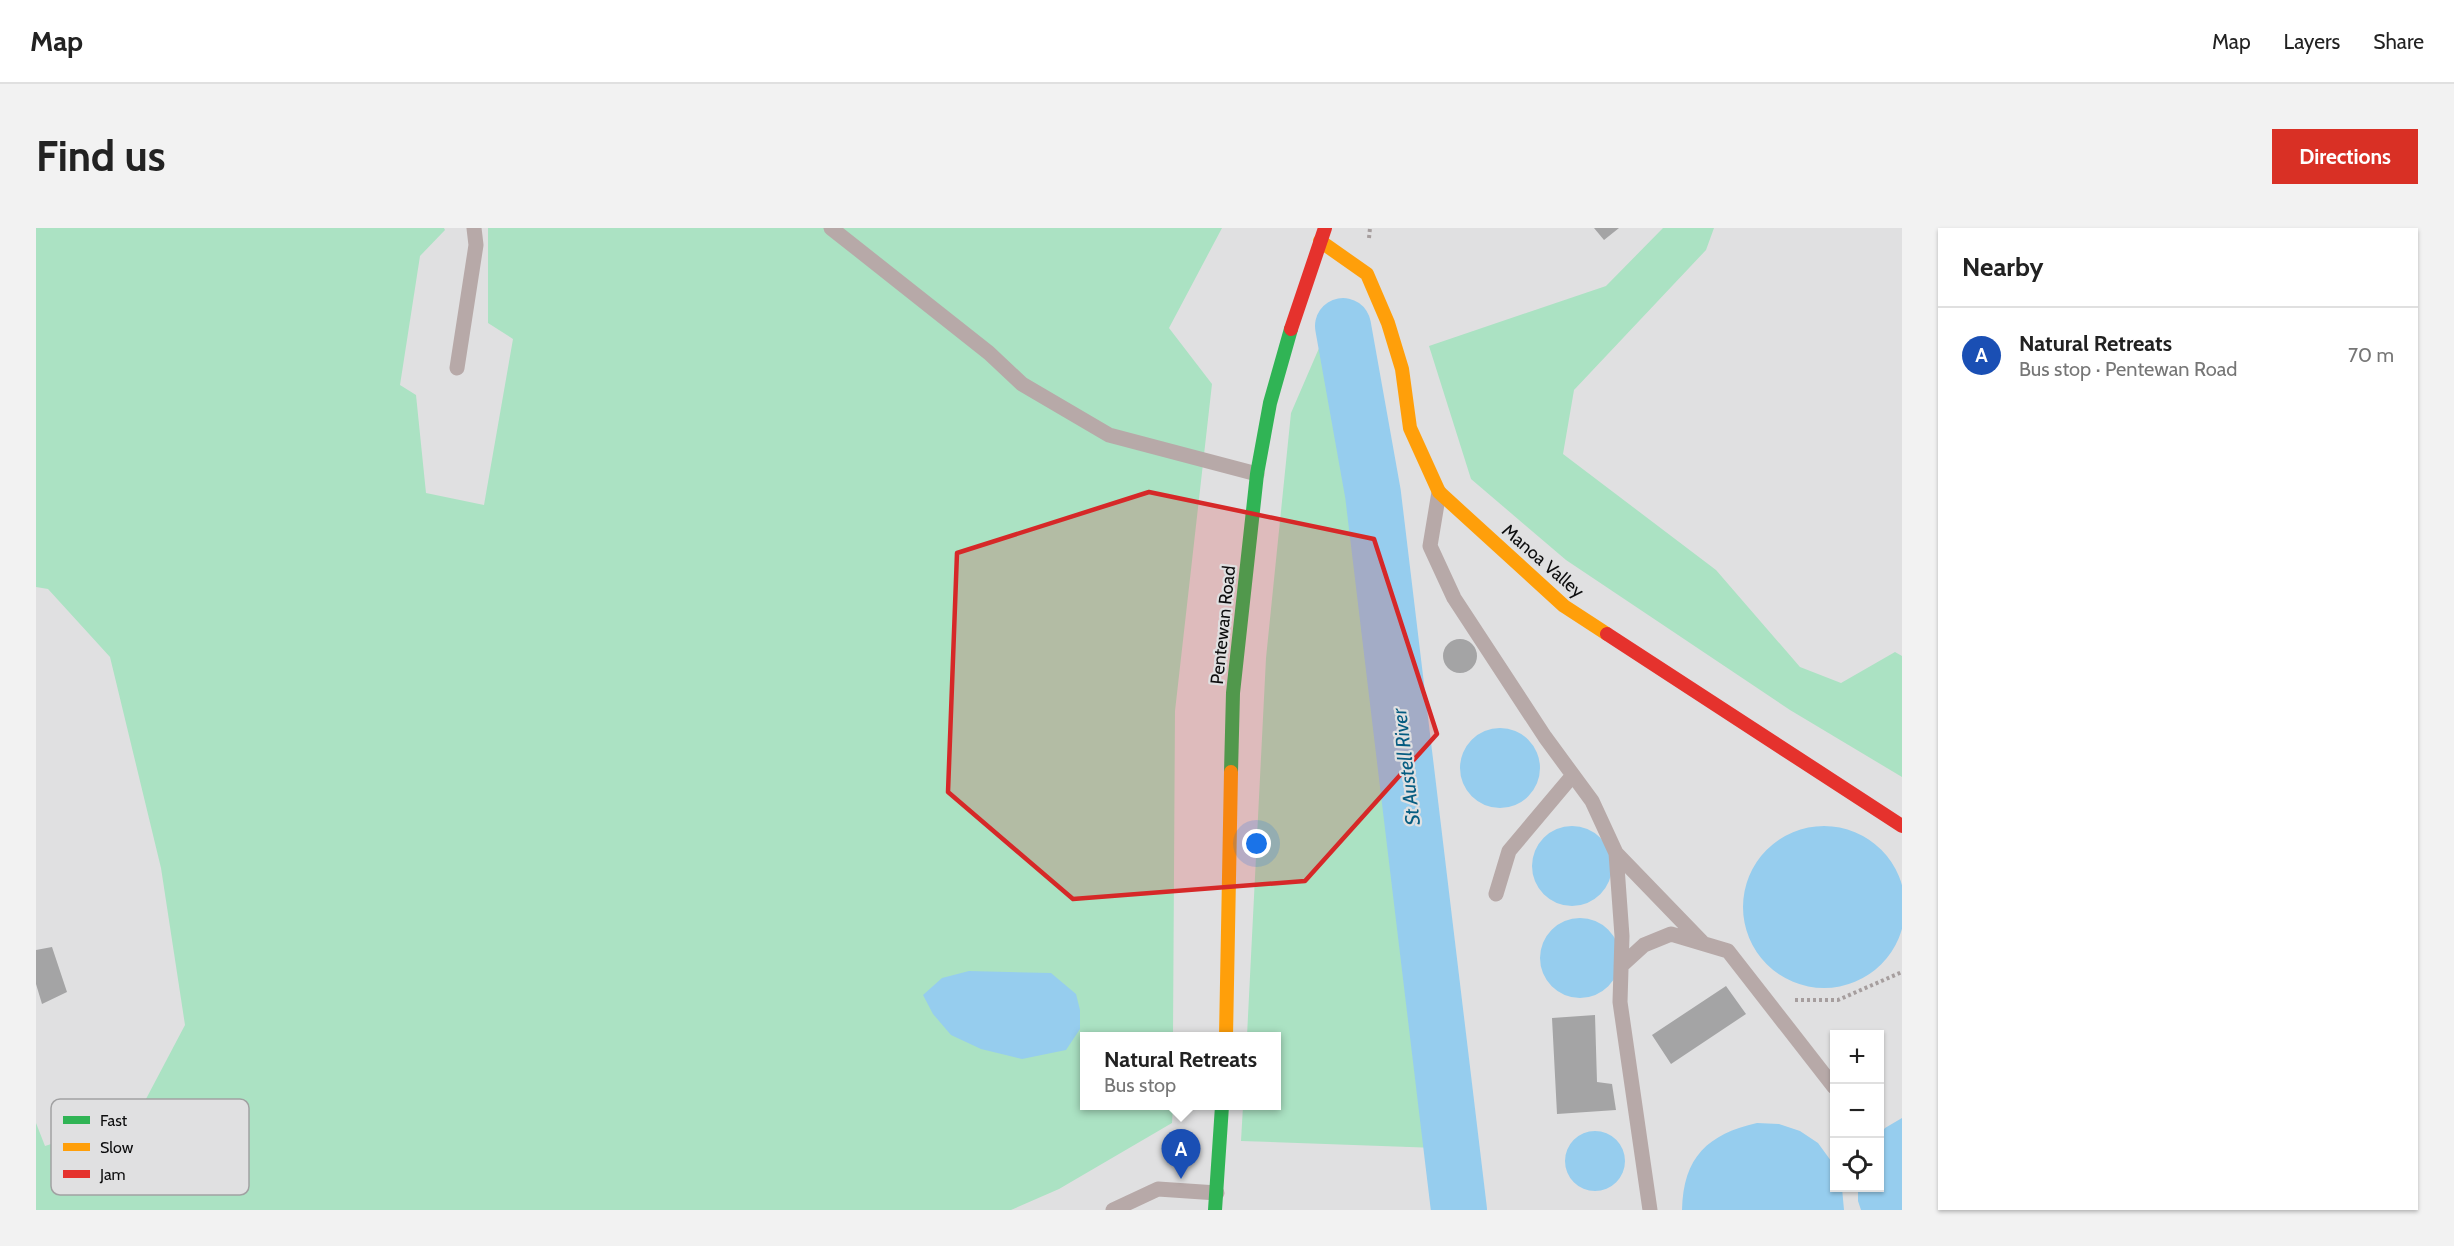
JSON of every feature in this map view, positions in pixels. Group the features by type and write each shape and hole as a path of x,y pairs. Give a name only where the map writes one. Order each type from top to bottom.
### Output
{"main road":[{"name":"Pentewan Road","path":"1226,1032 1233,693 1257,474 1270,402 1323,235"},
{"name":"Manoa Valley","path":"1323,235 1367,274 1388,323 1402,369 1410,428 1439,492 1564,606 1902,826"},
{"path":"1215,1210 1222,1110"}],"lane":[{"path":"457,368 476,245 474,228"},
{"path":"831,228 989,353 1022,384 1109,435 1257,474"},
{"path":"1439,492 1430,546 1454,598 1545,737 1592,801 1616,853 1705,945"},
{"path":"1496,894 1509,851 1573,775"},
{"path":"1616,853 1622,936 1620,1002 1650,1210"},
{"path":"1621,966 1644,945 1671,934 1728,951 1832,1084"},
{"path":"1113,1210 1158,1190 1217,1193"}],"path":[{"path":"1767,1000 1838,1000 1902,972"}],"highlighted area":[{"path":"1149,492 1374,539 1437,734 1305,881 1073,899 948,792 957,553"}],"green space":[{"path":"36,228 444,228 445,230 420,256 400,385 416,395 426,493 484,505 513,339 488,323 488,228 1222,228 1169,328 1212,384 1175,711 1173,1032 1080,1032 1080,1110 1173,1110 1172,1123 1059,1189 1011,1210 36,1210 36,1123 45,1146 51,1144 51,1195 249,1195 249,1099 146,1099 185,1025 161,868 110,657 48,589 36,587"},
{"path":"1663,228 1714,228 1706,250 1574,390 1563,454 1716,570 1800,667 1841,683 1895,652 1902,656 1902,777 1790,710 1566,560 1471,479 1429,346 1606,286"},
{"path":"1329,325 1362,497 1437,1148 1241,1141 1243,1110 1281,1110 1281,1032 1247,1032 1266,658 1291,413"}],"water":[{"path":"1500,728 1515,731 1528,740 1537,753 1540,768 1537,783 1528,796 1515,805 1500,808 1485,805 1472,796 1463,783 1460,768 1463,753 1472,740 1485,731"},
{"path":"1572,826 1587,829 1600,838 1609,851 1612,866 1609,881 1600,894 1587,903 1572,906 1557,903 1544,894 1535,881 1532,866 1535,851 1544,838 1557,829"},
{"path":"1824,826 1840,827 1855,832 1881,850 1899,876 1904,891 1904,923 1899,938 1881,964 1855,982 1840,987 1824,988 1808,987 1793,982 1767,964 1749,938 1744,923 1743,907 1744,891 1749,876 1767,850 1793,832 1808,827"},
{"path":"1580,918 1595,921 1608,930 1617,943 1620,958 1617,973 1608,986 1595,995 1580,998 1565,995 1552,986 1543,973 1540,958 1543,943 1552,930 1565,921"},
{"path":"969,971 1051,973 1076,994 1080,1010 1080,1029 1066,1050 1022,1059 981,1049 951,1035 933,1014 923,995 942,978"},
{"path":"1902,1118 1902,1210 1861,1210 1858,1192 1884,1192 1885,1128"},
{"path":"1757,1123 1779,1124 1800,1131 1818,1143 1830,1160 1830,1192 1842,1192 1844,1210 1682,1210 1687,1176 1693,1162 1712,1141"},
{"path":"1595,1131 1612,1136 1620,1144 1625,1161 1620,1178 1612,1186 1595,1191 1578,1186 1570,1178 1565,1161 1570,1144 1578,1136"}],"building":[{"path":"1594,228 1619,228 1604,240"},
{"path":"1460,639 1472,644 1477,656 1472,668 1460,673 1448,668 1443,656 1448,644"},
{"path":"52,947 67,992 42,1004 36,984 36,950"},
{"path":"1726,986 1746,1014 1671,1064 1652,1035"},
{"path":"1595,1015 1597,1082 1612,1084 1616,1110 1557,1114 1552,1018"}],"waterway":[{"name":"St Austell River","path":"1343,326 1373,494 1459,1210"}],"traffic: fast":[{"path":"1231,772 1233,693 1257,474 1270,403 1291,329"},
{"path":"1215,1210 1222,1110"}],"traffic: slow":[{"path":"1320,241 1367,274 1388,323 1402,369 1410,428 1439,492 1564,606 1607,634"},
{"path":"1226,1032 1231,772"}],"traffic: jam":[{"path":"1291,329 1325,228"},
{"path":"1607,634 1902,826"}],"place":[{"name":"Natural Retreats","path":"1181,1179"}]}
